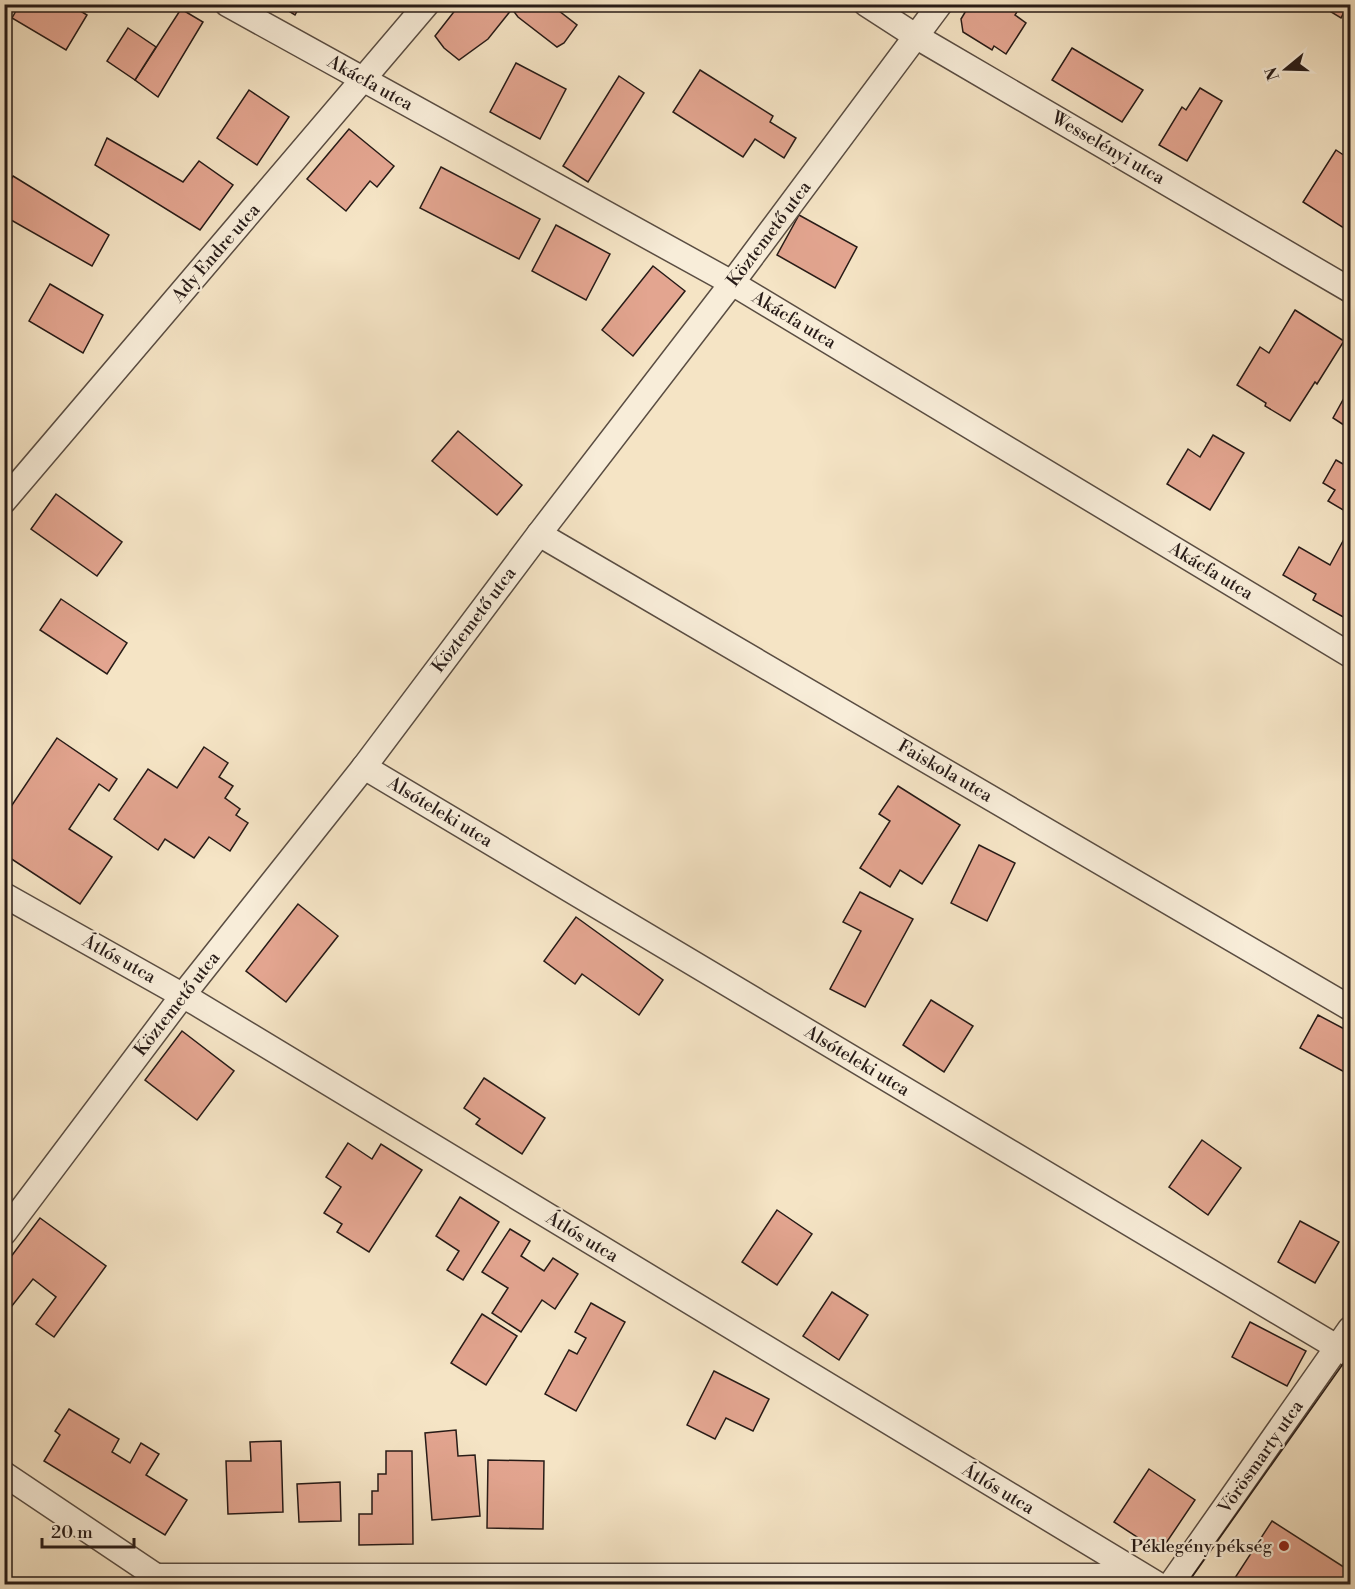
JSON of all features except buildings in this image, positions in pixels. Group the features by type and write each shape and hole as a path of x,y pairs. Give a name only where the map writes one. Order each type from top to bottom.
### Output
{"street":[{"name":"Akácfa utca","path":"227,4 732,283 1350,655"},
{"name":"Ady Endre utca","path":"4,501 427,4"},
{"name":"Wesselényi utca","path":"866,4 917,37 1350,290"},
{"name":"Köztemető utca","path":"4,1233 183,995 364,767 732,283 940,4"},
{"name":"Faiskola utca","path":"539,534 1350,1008"},
{"name":"Alsóteleki utca","path":"364,767 1346,1344"},
{"name":"Átlós utca","path":"4,895 183,995 1149,1580"},
{"name":"Vörösmarty utca","path":"1171,1584 1346,1344"},
{"path":"4,1474 159,1582 1149,1580"}],"tram line":[{"path":"1187,1584 1350,1354"}],"place":[{"name":"Péklegény pékség","path":"1284,1546"}]}
